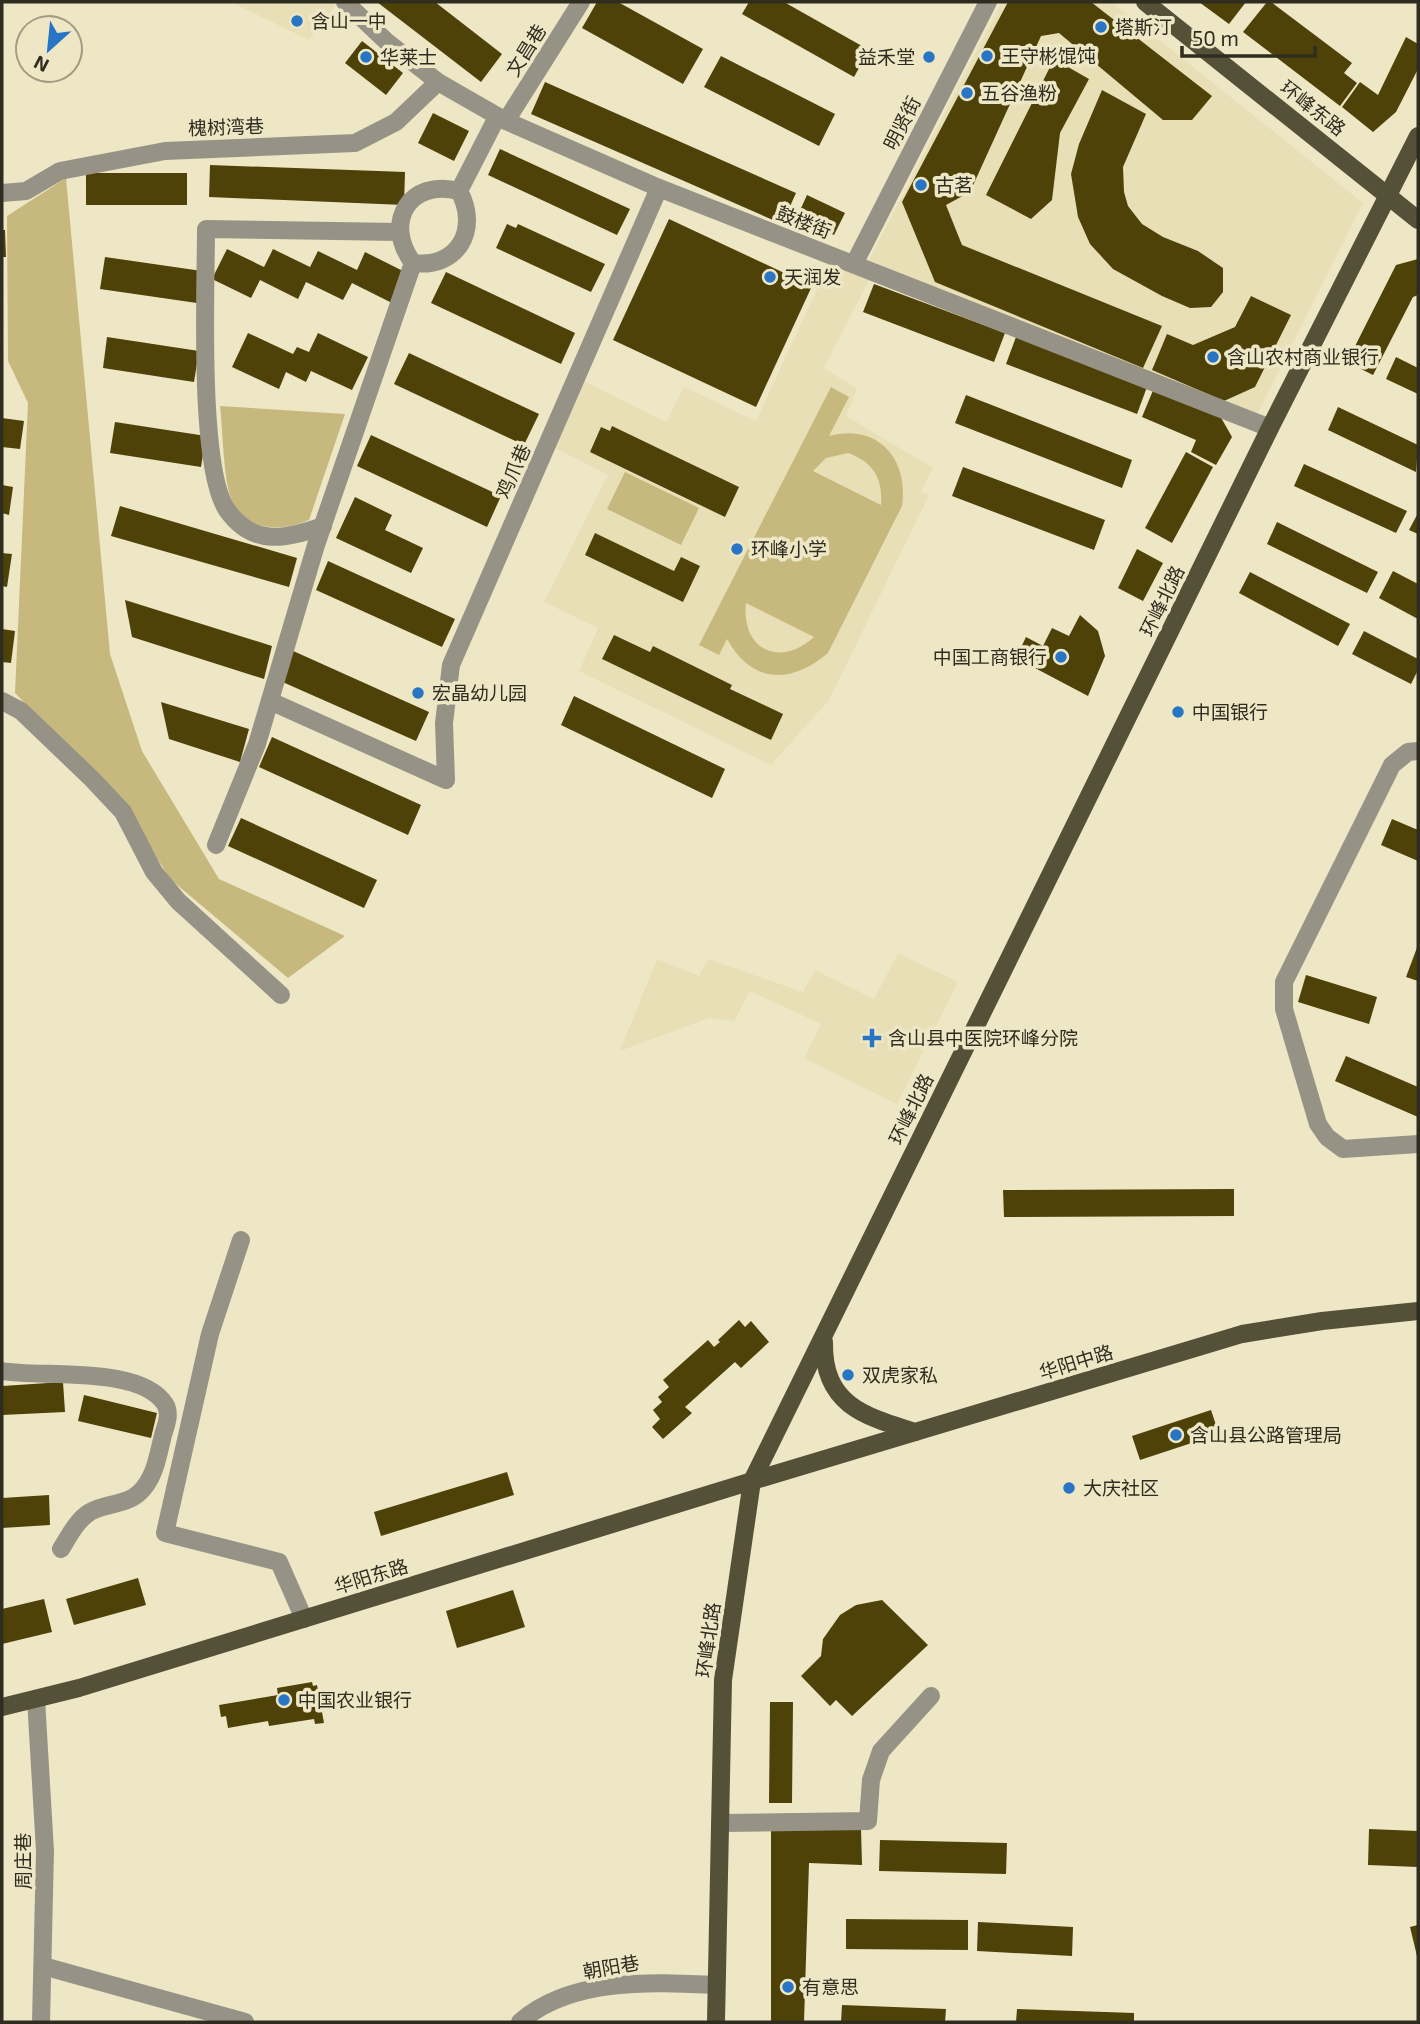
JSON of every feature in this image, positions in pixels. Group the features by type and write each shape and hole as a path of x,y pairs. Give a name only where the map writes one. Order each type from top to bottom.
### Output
{"main road":[{"name":"环峰东路","path":"1145,2 1418,220"},
{"name":"环峰北路","path":"716,2022 723,1680 752,1480 1270,428 1418,136"},
{"name":"华阳中路","path":"752,1480 1242,1334 1322,1321 1418,1311"},
{"path":"824,1336 824,1365 839,1396 877,1420 915,1432"},
{"name":"华阳东路","path":"2,1707 304,1619 752,1480"}],"street":[{"name":"文昌巷","path":"459,191 502,119 581,2"},
{"name":"明贤街","path":"854,264 988,2"},
{"name":"鼓楼街","path":"347,5 438,82 502,119 659,188 1270,428"},
{"name":"槐树湾巷","path":"2,193 26,191 60,171 165,150 355,143 396,122 438,82"},
{"path":"442,187 459,191 469,208 467,228 458,248 431,265 413,263 403,249 399,232 401,217 410,202 425,190 442,187"},
{"name":"鸡爪巷","path":"270,701 446,780 444,723 451,665 659,188"},
{"path":"323,526 293,537 275,538 256,533 240,524 226,509 217,486 208,401 206,229 399,232"},
{"path":"216,845 253,757 323,526 413,263"},
{"path":"2,701 21,711 92,779 123,813 154,872 178,901 281,995"},
{"path":"1418,751 1408,752 1392,765 1284,982 1284,1009 1318,1124 1326,1137 1343,1149 1418,1144"},
{"path":"241,1240 210,1334 165,1533 279,1562 304,1619"},
{"path":"2,1371 23,1375 105,1376 126,1380 151,1392 164,1404 168,1416 154,1471 146,1487 134,1498 91,1512 76,1525 61,1549"},
{"path":"720,1823 868,1821 871,1780 881,1751 931,1696"},
{"name":"周庄巷","path":"36,1699 45,1851 41,2022"},
{"path":"43,1966 245,2022"},
{"name":"朝阳巷","path":"520,2022 554,2001 592,1990 650,1982 716,1985"}],"shaded area":[{"name":"含山一中","path":"231,2 338,2 309,40"},
{"path":"1002,2 1112,2 1363,203 1257,415 867,264"},
{"path":"66,178 110,654 142,751 219,879 345,936 288,978 170,879 128,811 15,693 28,403 8,361 7,216"},
{"name":"环峰小学","path":"829,263 869,280 824,368 857,389 846,416 933,468 921,491 929,495 829,700 771,765 579,671 598,628 544,602 608,475 551,446 584,381 666,422 684,387 756,421"},
{"path":"831,387 849,397 829,436 846,433 862,435 886,448 900,473 902,506 828,653 800,670 773,675 749,665 727,639 719,655 699,645","holes":["848,453 864,461 875,472 880,487 881,505 813,471 826,458","746,603 814,637 788,651 765,649 756,643 750,632 746,619"]},
{"path":"220,406 345,414 309,520 288,526 265,526 254,523 237,509 226,478"},
{"path":"625,472 699,508 681,545 607,509"},
{"name":"含山县中医院环峰分院","path":"898,953 958,982 897,1104 804,1058 821,1024 750,991 734,1021 709,1018 620,1051 657,959 699,976 708,959 803,992 815,970 874,999"}],"building":[{"path":"377,2 435,2 502,54 481,82"},
{"path":"597,2 618,2 703,49 683,84 582,28"},
{"path":"749,2 784,2 869,50 854,77 742,14"},
{"path":"1008,2 1091,2 1212,96 1192,120 1163,120 1059,33 1041,36 970,192 946,205 962,245 1162,326 1143,368 935,282 902,202"},
{"path":"1199,2 1246,2 1229,24"},
{"path":"1267,2 1271,2 1352,63 1344,73 1357,83 1340,106 1243,32"},
{"path":"1406,37 1418,44 1418,69 1396,112 1373,132 1342,107 1360,82 1378,95"},
{"path":"362,41 403,73 386,95 345,63"},
{"path":"721,56 835,114 819,146 704,87"},
{"path":"1054,59 1089,79 1060,133 1052,200 1031,219 986,195"},
{"path":"545,82 796,193 782,224 531,114"},
{"path":"1102,90 1146,114 1123,167 1124,192 1128,206 1142,224 1163,237 1198,251 1223,268 1223,292 1211,307 1190,308 1162,296 1113,269 1090,244 1078,217 1071,174 1079,144"},
{"path":"433,113 469,131 454,161 418,143"},
{"path":"500,149 630,209 617,235 488,175"},
{"path":"210,165 405,172 404,205 209,197"},
{"path":"86,173 187,173 187,205 86,205"},
{"path":"807,195 845,213 834,235 797,217"},
{"path":"669,219 812,286 756,407 613,340"},
{"path":"507,224 516,228 518,224 605,264 591,292 496,248"},
{"path":"2,230 5,230 6,257 2,257"},
{"path":"227,249 264,267 273,249 310,267 318,251 357,270 365,252 407,273 392,303 352,283 343,300 306,282 298,299 260,280 251,298 212,279"},
{"path":"105,257 202,271 197,303 100,289"},
{"path":"1418,259 1418,295 1413,297 1373,375 1347,362 1396,265"},
{"path":"446,272 575,333 561,364 431,303"},
{"path":"874,284 1005,333 994,362 863,312"},
{"name":"含山农村商业银行","path":"1251,296 1291,315 1255,387 1224,401 1152,370 1167,334 1193,345 1235,327"},
{"path":"248,333 293,354 297,347 309,352 318,333 368,357 352,390 311,371 306,382 286,372 279,389 232,367"},
{"path":"107,337 199,351 194,382 103,368"},
{"path":"1016,337 1147,387 1137,414 1006,364"},
{"path":"409,353 539,414 524,445 394,384"},
{"path":"1396,357 1418,368 1418,394 1386,379"},
{"path":"1154,388 1219,414 1232,437 1216,465 1191,452 1196,440 1142,417"},
{"path":"966,395 1132,460 1122,488 955,423"},
{"path":"1338,407 1418,445 1416,472 1328,430"},
{"path":"2,418 24,421 20,449 2,447"},
{"path":"115,422 206,436 201,467 110,453"},
{"path":"612,426 739,487 725,517 590,452 601,427 610,431"},
{"path":"371,435 501,496 487,527 357,466"},
{"path":"1186,452 1213,467 1172,543 1145,528"},
{"path":"1304,464 1407,511 1396,533 1294,486"},
{"path":"963,467 1105,520 1094,550 952,496"},
{"path":"2,485 13,487 9,515 2,513"},
{"path":"355,497 392,515 385,530 423,548 411,573 336,538"},
{"path":"120,506 297,558 289,587 111,536"},
{"path":"1418,513 1418,534 1409,530"},
{"path":"1277,522 1378,572 1367,593 1267,544"},
{"path":"595,533 674,571 681,557 700,566 683,602 585,555"},
{"path":"1137,549 1163,563 1143,601 1118,588"},
{"path":"2,553 12,554 7,587 2,586"},
{"path":"328,561 455,619 442,647 316,590"},
{"path":"1393,571 1418,584 1418,619 1379,598"},
{"path":"1250,572 1350,624 1338,646 1239,593"},
{"path":"125,600 272,646 264,679 132,637"},
{"name":"中国工商银行","path":"1080,615 1098,631 1105,656 1088,696 1016,658 1026,637 1043,646 1052,628 1069,636"},
{"path":"2,629 15,631 11,663 2,662"},
{"path":"1364,631 1418,659 1418,670 1411,684 1352,654"},
{"path":"614,635 650,652 653,646 732,685 730,689 783,714 771,740 602,659"},
{"path":"291,650 429,712 416,741 278,680"},
{"path":"574,696 725,769 712,798 561,725"},
{"path":"161,702 249,729 240,762 169,739"},
{"path":"272,737 421,805 408,835 259,767"},
{"path":"241,818 377,880 364,908 228,846"},
{"path":"1392,819 1418,830 1418,861 1381,845"},
{"path":"1418,945 1418,981 1406,977"},
{"path":"1306,975 1377,997 1369,1024 1298,1002"},
{"path":"1346,1056 1418,1087 1418,1117 1335,1081"},
{"path":"1234,1189 1234,1216 1004,1217 1003,1190"},
{"path":"739,1320 745,1327 751,1321 769,1342 741,1368 735,1362 685,1407 692,1413 663,1439 652,1427 660,1419 653,1410 662,1402 658,1397 669,1387 663,1380 708,1340 714,1347"},
{"path":"63,1382 65,1412 2,1415 2,1386"},
{"path":"84,1395 157,1413 151,1438 78,1421"},
{"name":"含山县公路管理局","path":"1211,1410 1219,1434 1140,1460 1132,1436"},
{"path":"507,1472 514,1495 381,1536 374,1512"},
{"path":"49,1495 50,1525 2,1528 2,1498"},
{"path":"138,1578 146,1605 74,1625 66,1599"},
{"path":"513,1590 525,1627 457,1648 446,1611"},
{"path":"44,1599 52,1632 2,1644 2,1609"},
{"path":"882,1600 928,1645 852,1716 836,1700 830,1706 801,1676 821,1656 823,1639 840,1615 856,1605"},
{"name":"中国农业银行","path":"312,1682 313,1686 317,1685 324,1723 315,1724 314,1719 269,1726 268,1721 228,1728 226,1716 221,1717 219,1705 278,1695 277,1688"},
{"path":"770,1702 793,1702 792,1803 769,1803"},
{"path":"771,1827 861,1829 862,1865 809,1863 804,2022 771,2022"},
{"path":"1369,1829 1418,1831 1418,1867 1368,1865"},
{"path":"880,1840 1007,1843 1006,1874 879,1871"},
{"path":"846,1919 968,1920 968,1950 846,1949"},
{"path":"978,1922 1073,1927 1072,1956 977,1951"},
{"path":"1418,1925 1418,1956 1417,1956 1410,1927"},
{"path":"842,2005 946,2009 945,2022 841,2022"},
{"path":"1017,2009 1134,2013 1134,2022 1016,2022"}],"place":[{"name":"含山一中","path":"297,21"},
{"name":"塔斯汀","path":"1101,27"},
{"name":"王守彬馄饨","path":"987,56"},
{"name":"华莱士","path":"366,57"},
{"name":"益禾堂","path":"929,57"},
{"name":"五谷渔粉","path":"967,93"},
{"name":"古茗","path":"921,185"},
{"name":"天润发","path":"770,277"},
{"name":"含山农村商业银行","path":"1213,357"},
{"name":"环峰小学","path":"737,549"},
{"name":"中国工商银行","path":"1061,657"},
{"name":"宏晶幼儿园","path":"418,693"},
{"name":"中国银行","path":"1178,712"},
{"name":"含山县中医院环峰分院","path":"872,1038"},
{"name":"双虎家私","path":"848,1375"},
{"name":"含山县公路管理局","path":"1176,1435"},
{"name":"大庆社区","path":"1069,1488"},
{"name":"中国农业银行","path":"284,1700"},
{"name":"有意思","path":"788,1987"}]}
